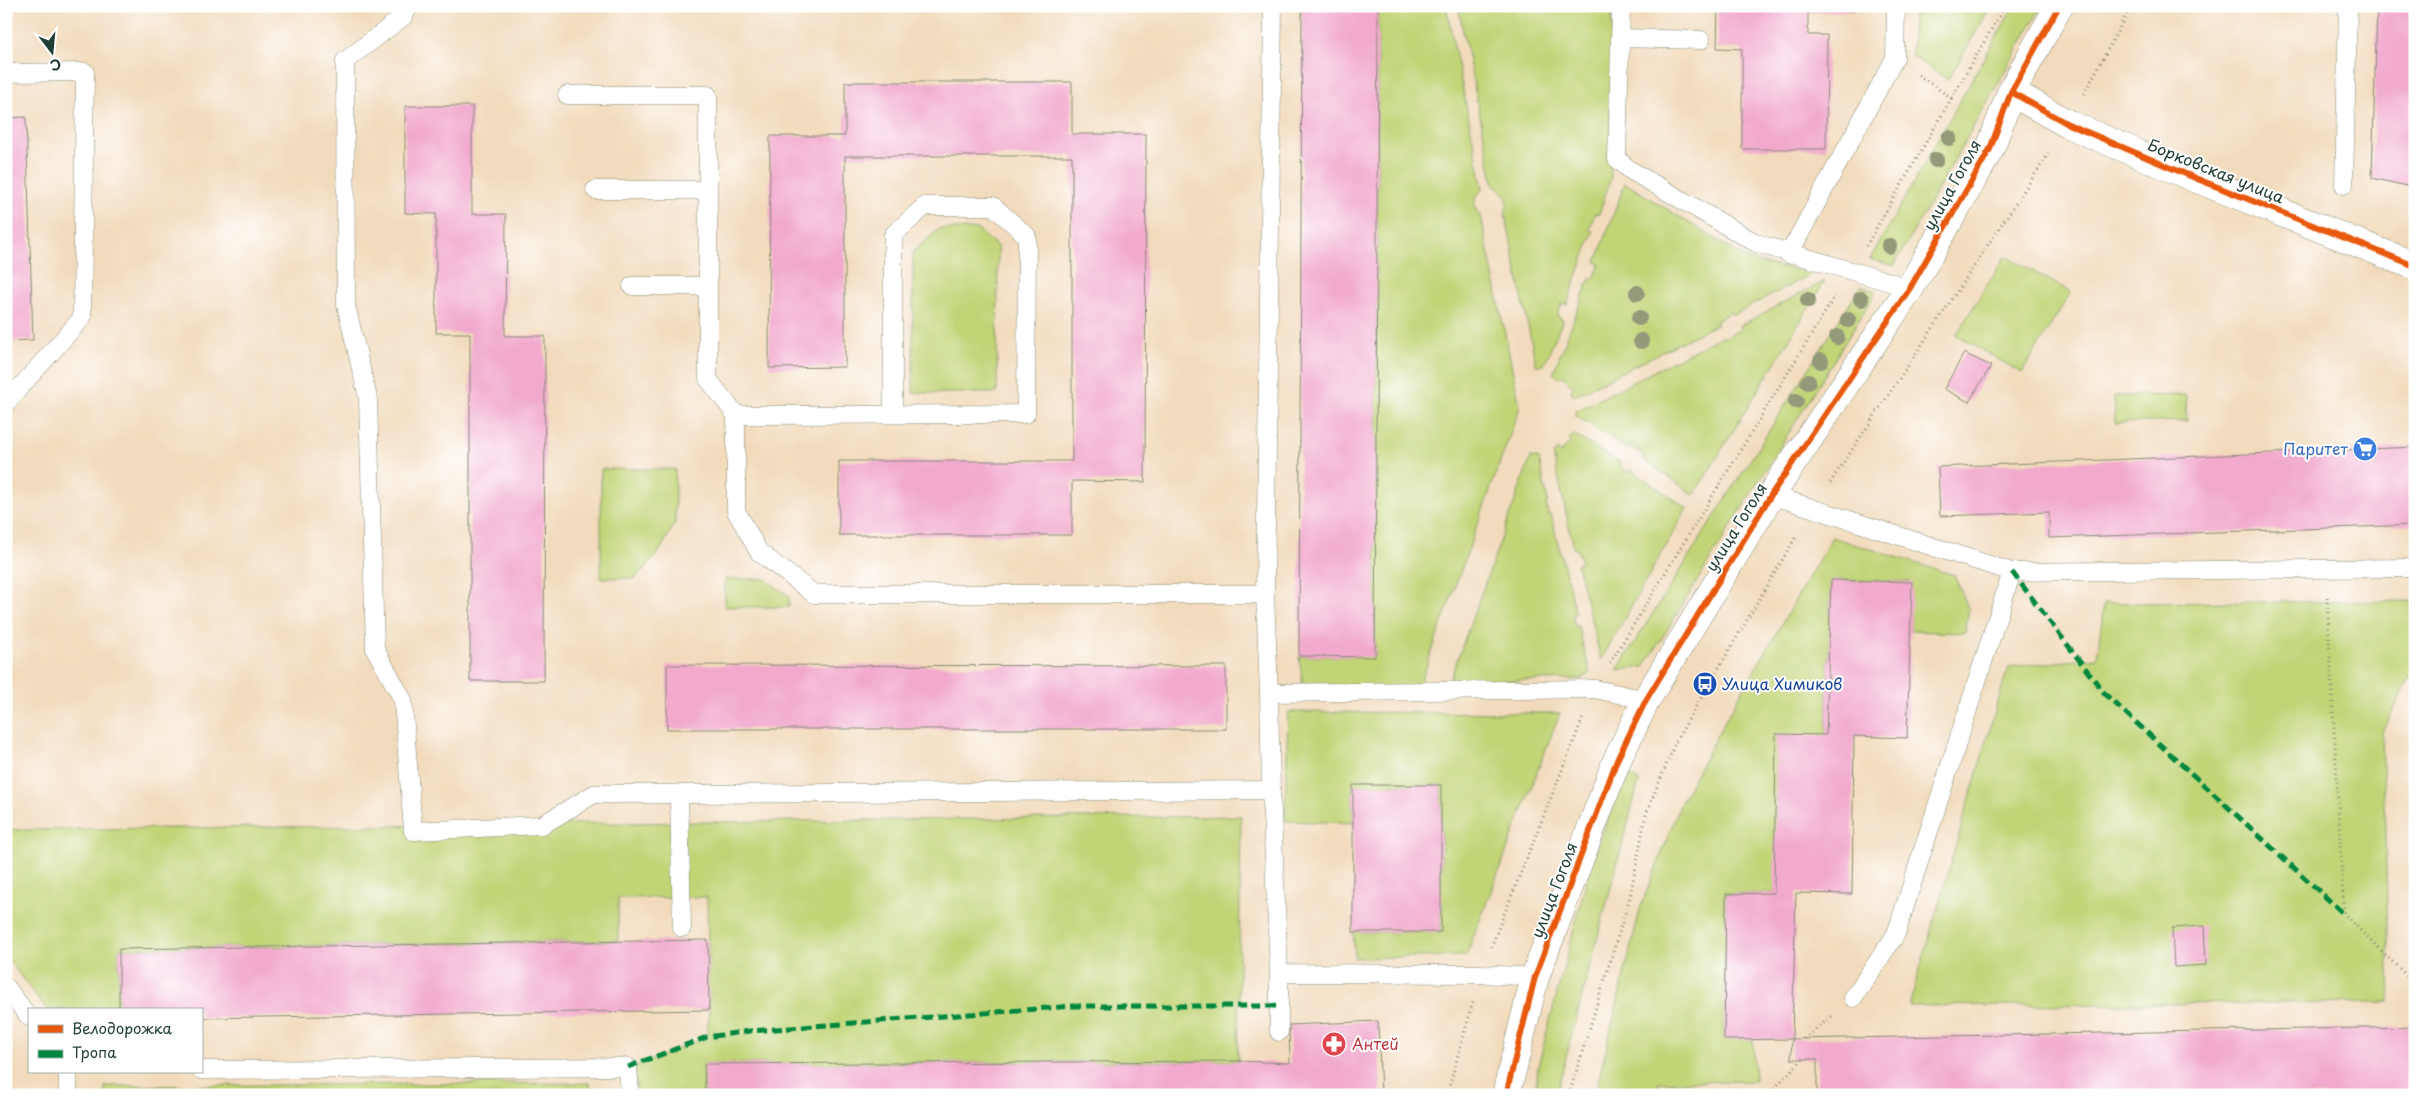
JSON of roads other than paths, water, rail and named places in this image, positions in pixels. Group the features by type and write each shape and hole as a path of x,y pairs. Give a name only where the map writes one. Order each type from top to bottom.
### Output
{"street":[{"name":"улица Гоголя","path":"1506,1095 1536,977 1617,760 1646,700 1771,495 1910,288 1990,149 2011,92 2059,6"},
{"name":"Борковская улица","path":"2011,92 2077,128 2195,178 2415,266"}],"lane":[{"path":"409,6 404,16 345,61 346,305 368,398 375,649 403,700 413,831 542,825 594,794 1272,790"},
{"path":"1273,6 1265,594 1279,974 1279,1032"},
{"path":"1621,6 1617,159 1630,170 1756,243 1910,288"},
{"path":"1789,254 1895,58 1896,6"},
{"path":"2344,185 2348,6"},
{"path":"1621,38 1701,40"},
{"path":"6,73 85,72 82,318 6,403"},
{"path":"567,95 708,95 708,379 736,415 736,511 759,552 814,594 1265,594"},
{"path":"595,190 708,190"},
{"path":"736,415 1026,414 1027,236 994,206 925,206 893,236 893,414"},
{"path":"632,286 708,286"},
{"path":"1771,495 2012,572 2415,568"},
{"path":"1853,998 1896,934 2012,572"},
{"path":"1269,693 1595,689 1646,700"},
{"path":"679,794 682,928"},
{"path":"1279,974 1471,974 1536,977"},
{"path":"6,987 28,1016"},
{"path":"202,1070 628,1066 630,1095"},
{"path":"68,1074 68,1095"}],"place":[{"name":"Паритет","path":"2365,449"},
{"name":"Улица Химиков","path":"1705,684"},
{"name":"Антей","path":"1334,1044"}]}
